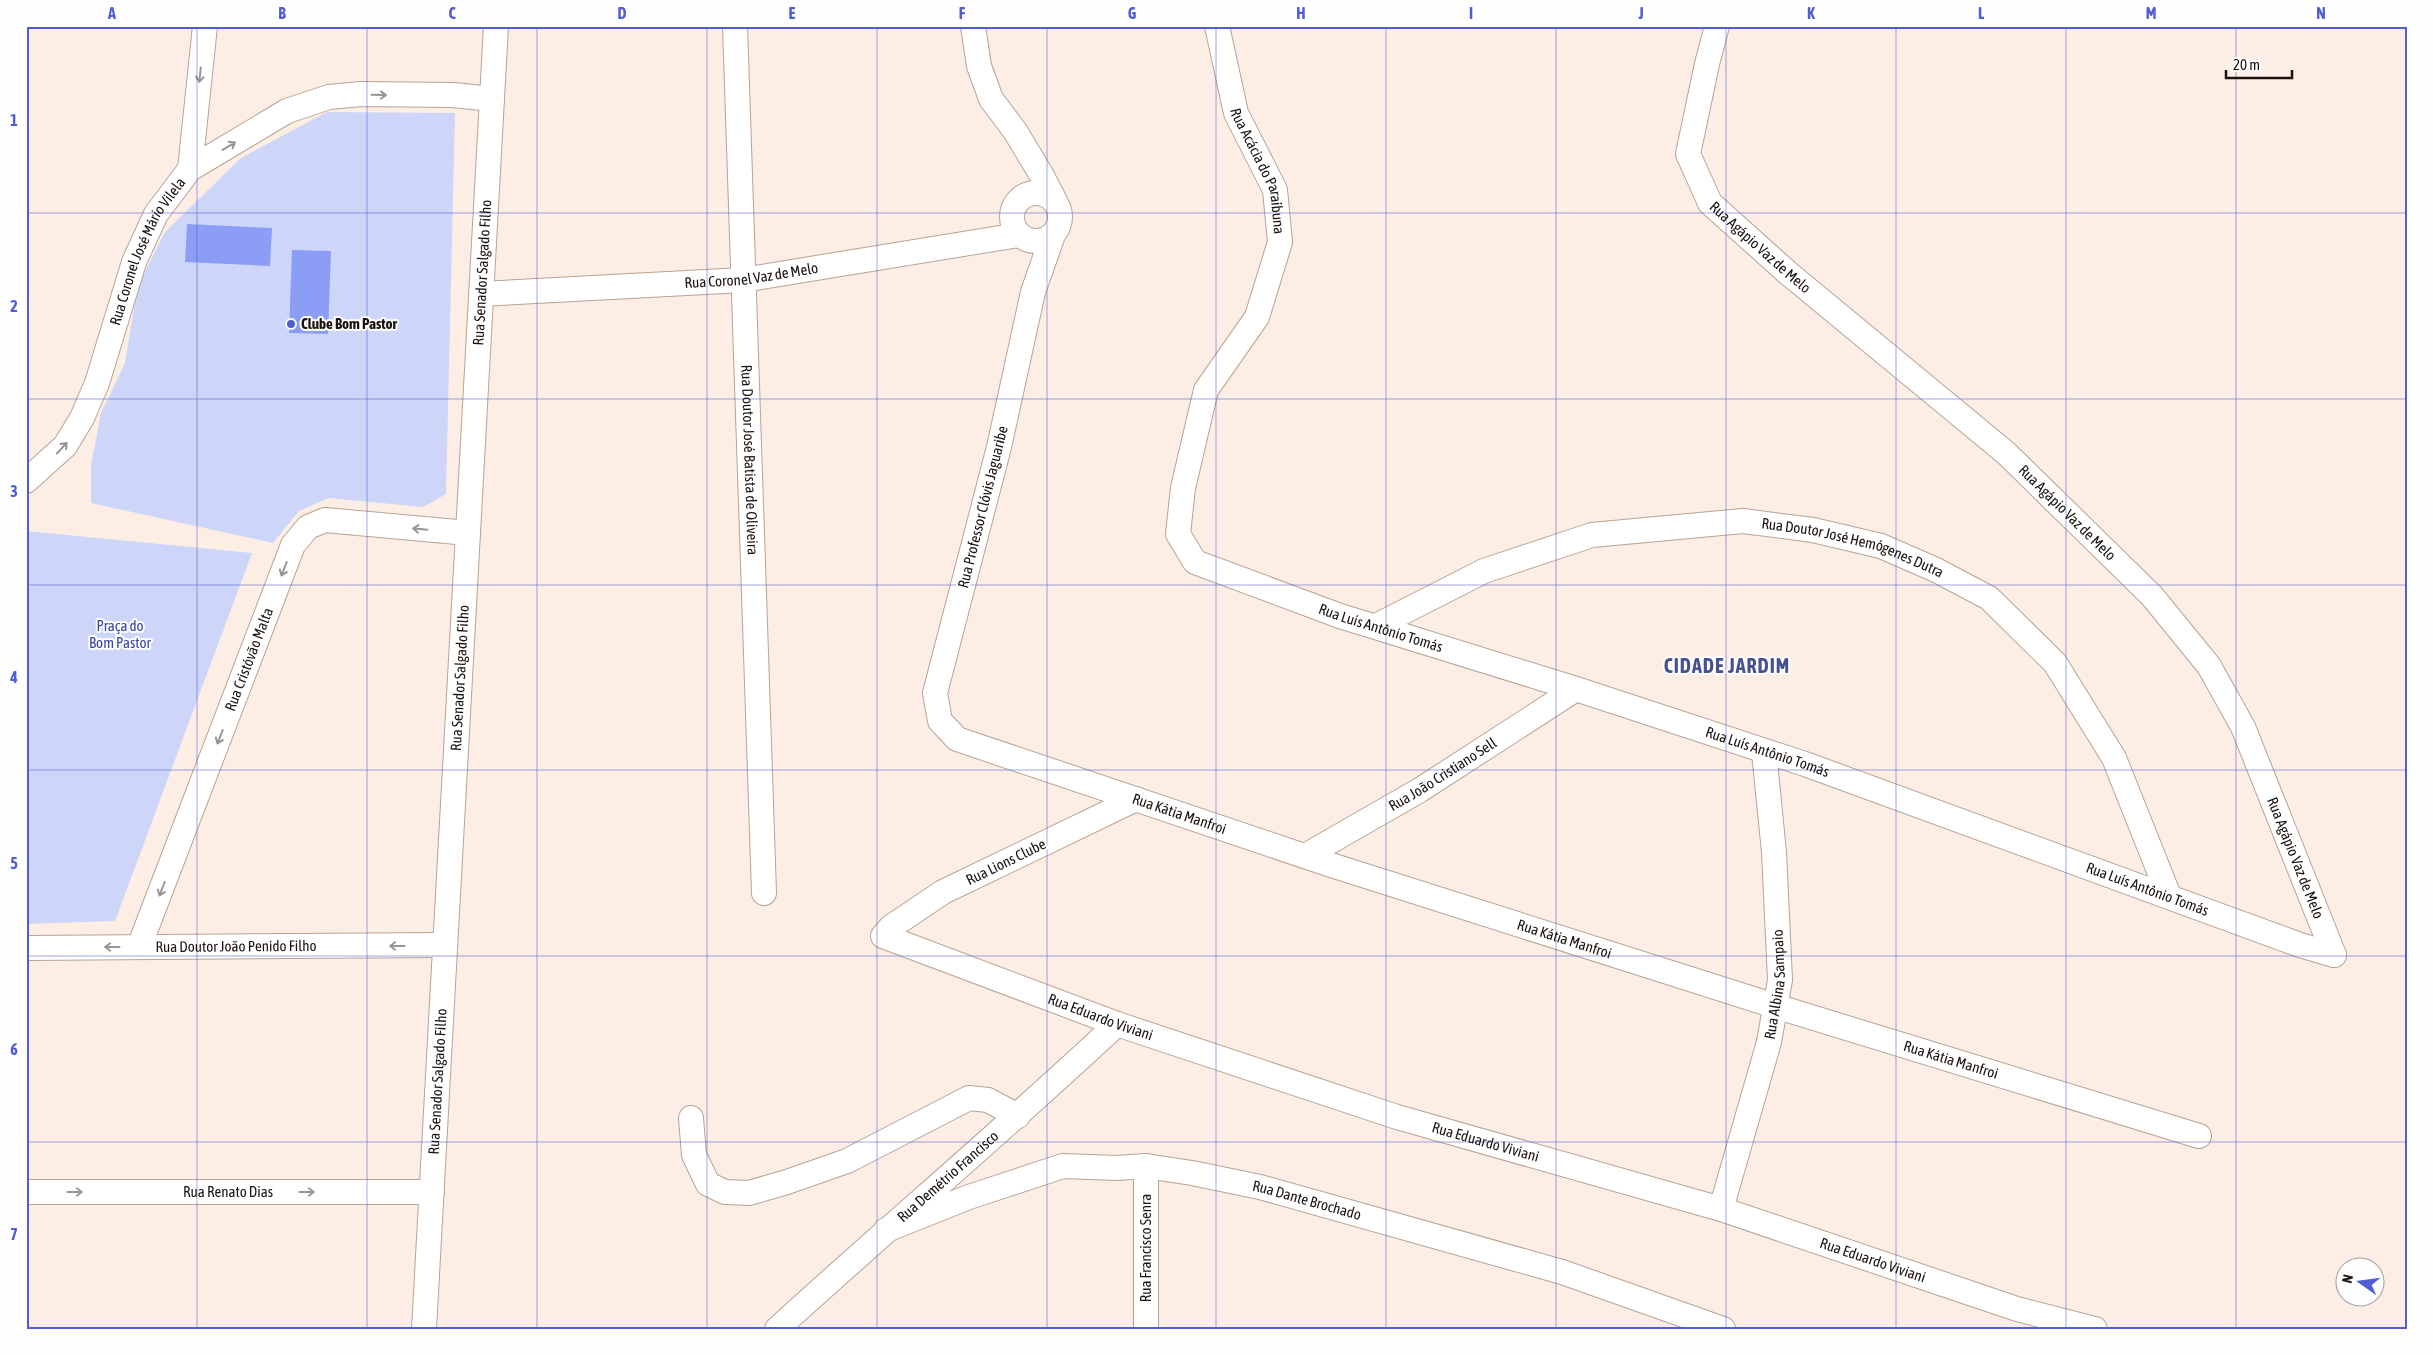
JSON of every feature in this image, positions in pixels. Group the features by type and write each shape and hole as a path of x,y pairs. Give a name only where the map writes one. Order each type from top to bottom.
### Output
{"street":[{"path":"190,169 204,26"},
{"name":"Rua Senador Salgado Filho","path":"424,1329 496,26"},
{"name":"Rua Doutor José Batista de Oliveira","path":"735,26 764,892"},
{"path":"973,26 979,66 992,99 1026,148 1055,201 1060,215 1058,229 1035,237 1014,228 1011,214 1016,202 1022,197 1035,192 1049,196 1055,201"},
{"name":"Rua Acácia do Paraíbuna","path":"1195,562 1178,534 1183,488 1206,390 1257,318 1280,242 1275,190 1236,113 1218,26"},
{"name":"Rua Agápio Vaz de Melo","path":"1717,26 1706,64 1688,154 1710,203 1788,273 2006,453 2152,596 2209,666 2243,727 2334,955"},
{"name":"Rua Coronel José Mário Vilela","path":"26,481 65,446 82,418 97,383 134,262 156,214 190,169 287,111 329,97 361,94 453,95 492,99"},
{"path":"1022,197 1026,148"},
{"name":"Rua Coronel Vaz de Melo","path":"481,294 743,280 1035,237"},
{"name":"Rua Professor Clóvis Jaguaribe","path":"940,722 935,693 999,447 1034,292 1035,237"},
{"name":"Rua Cristóvão Malta","path":"139,947 293,545 308,527 325,520 468,533"},
{"name":"Rua Doutor José Hemógenes Dutra","path":"1376,626 1484,571 1592,535 1743,521 1813,530 1881,546 1936,570 1989,598 2055,663 2114,758 2169,896"},
{"name":"Rua Luís Antônio Tomás","path":"1195,562 1340,616 1576,689 1805,764 2300,945 2334,955"},
{"name":"Rua João Cristiano Sell","path":"1305,856 1420,790 1576,689"},
{"name":"Rua Kátia Manfroi","path":"940,722 957,739 1305,856 1776,1006 2199,1136"},
{"name":"Rua Albina Sampaio","path":"1721,1210 1769,1042 1780,980 1774,852 1764,752"},
{"name":"Rua Lions Clube","path":"883,936 890,927 943,892 1136,799"},
{"name":"Rua Eduardo Viviani","path":"883,936 1117,1024 1397,1117 1721,1210 2017,1309 2095,1329"},
{"name":"Rua Doutor João Penido Filho","path":"26,948 445,946"},
{"name":"Rua Demétrio Francisco","path":"777,1329 886,1230 1018,1116 1117,1024"},
{"path":"691,1118 694,1155 708,1184 725,1192 749,1193 847,1161 969,1098 988,1100 1018,1116"},
{"name":"Rua Dante Brochado","path":"886,1230 969,1197 1063,1166 1117,1168 1146,1166 1260,1187 1562,1272 1723,1329"},
{"name":"Rua Francisco Senra","path":"1146,1166 1146,1329"},
{"name":"Rua Renato Dias","path":"26,1192 432,1192"}],"green space":[{"name":"Clube Bom Pastor","path":"327,112 455,113 446,494 423,507 329,498 299,511 273,543 91,503 91,466 101,413 125,363 138,285 165,232 241,158"},
{"name":"Praça do Bom Pastor","path":"26,531 252,553 115,921 26,924"}],"water":[{"path":"187,224 272,228 270,266 185,262"},
{"path":"292,250 331,251 328,334 289,333"}],"place":[{"name":"Clube Bom Pastor","path":"291,324"}],"district":[{"name":"CIDADE JARDIM","path":"1727,666"}]}
